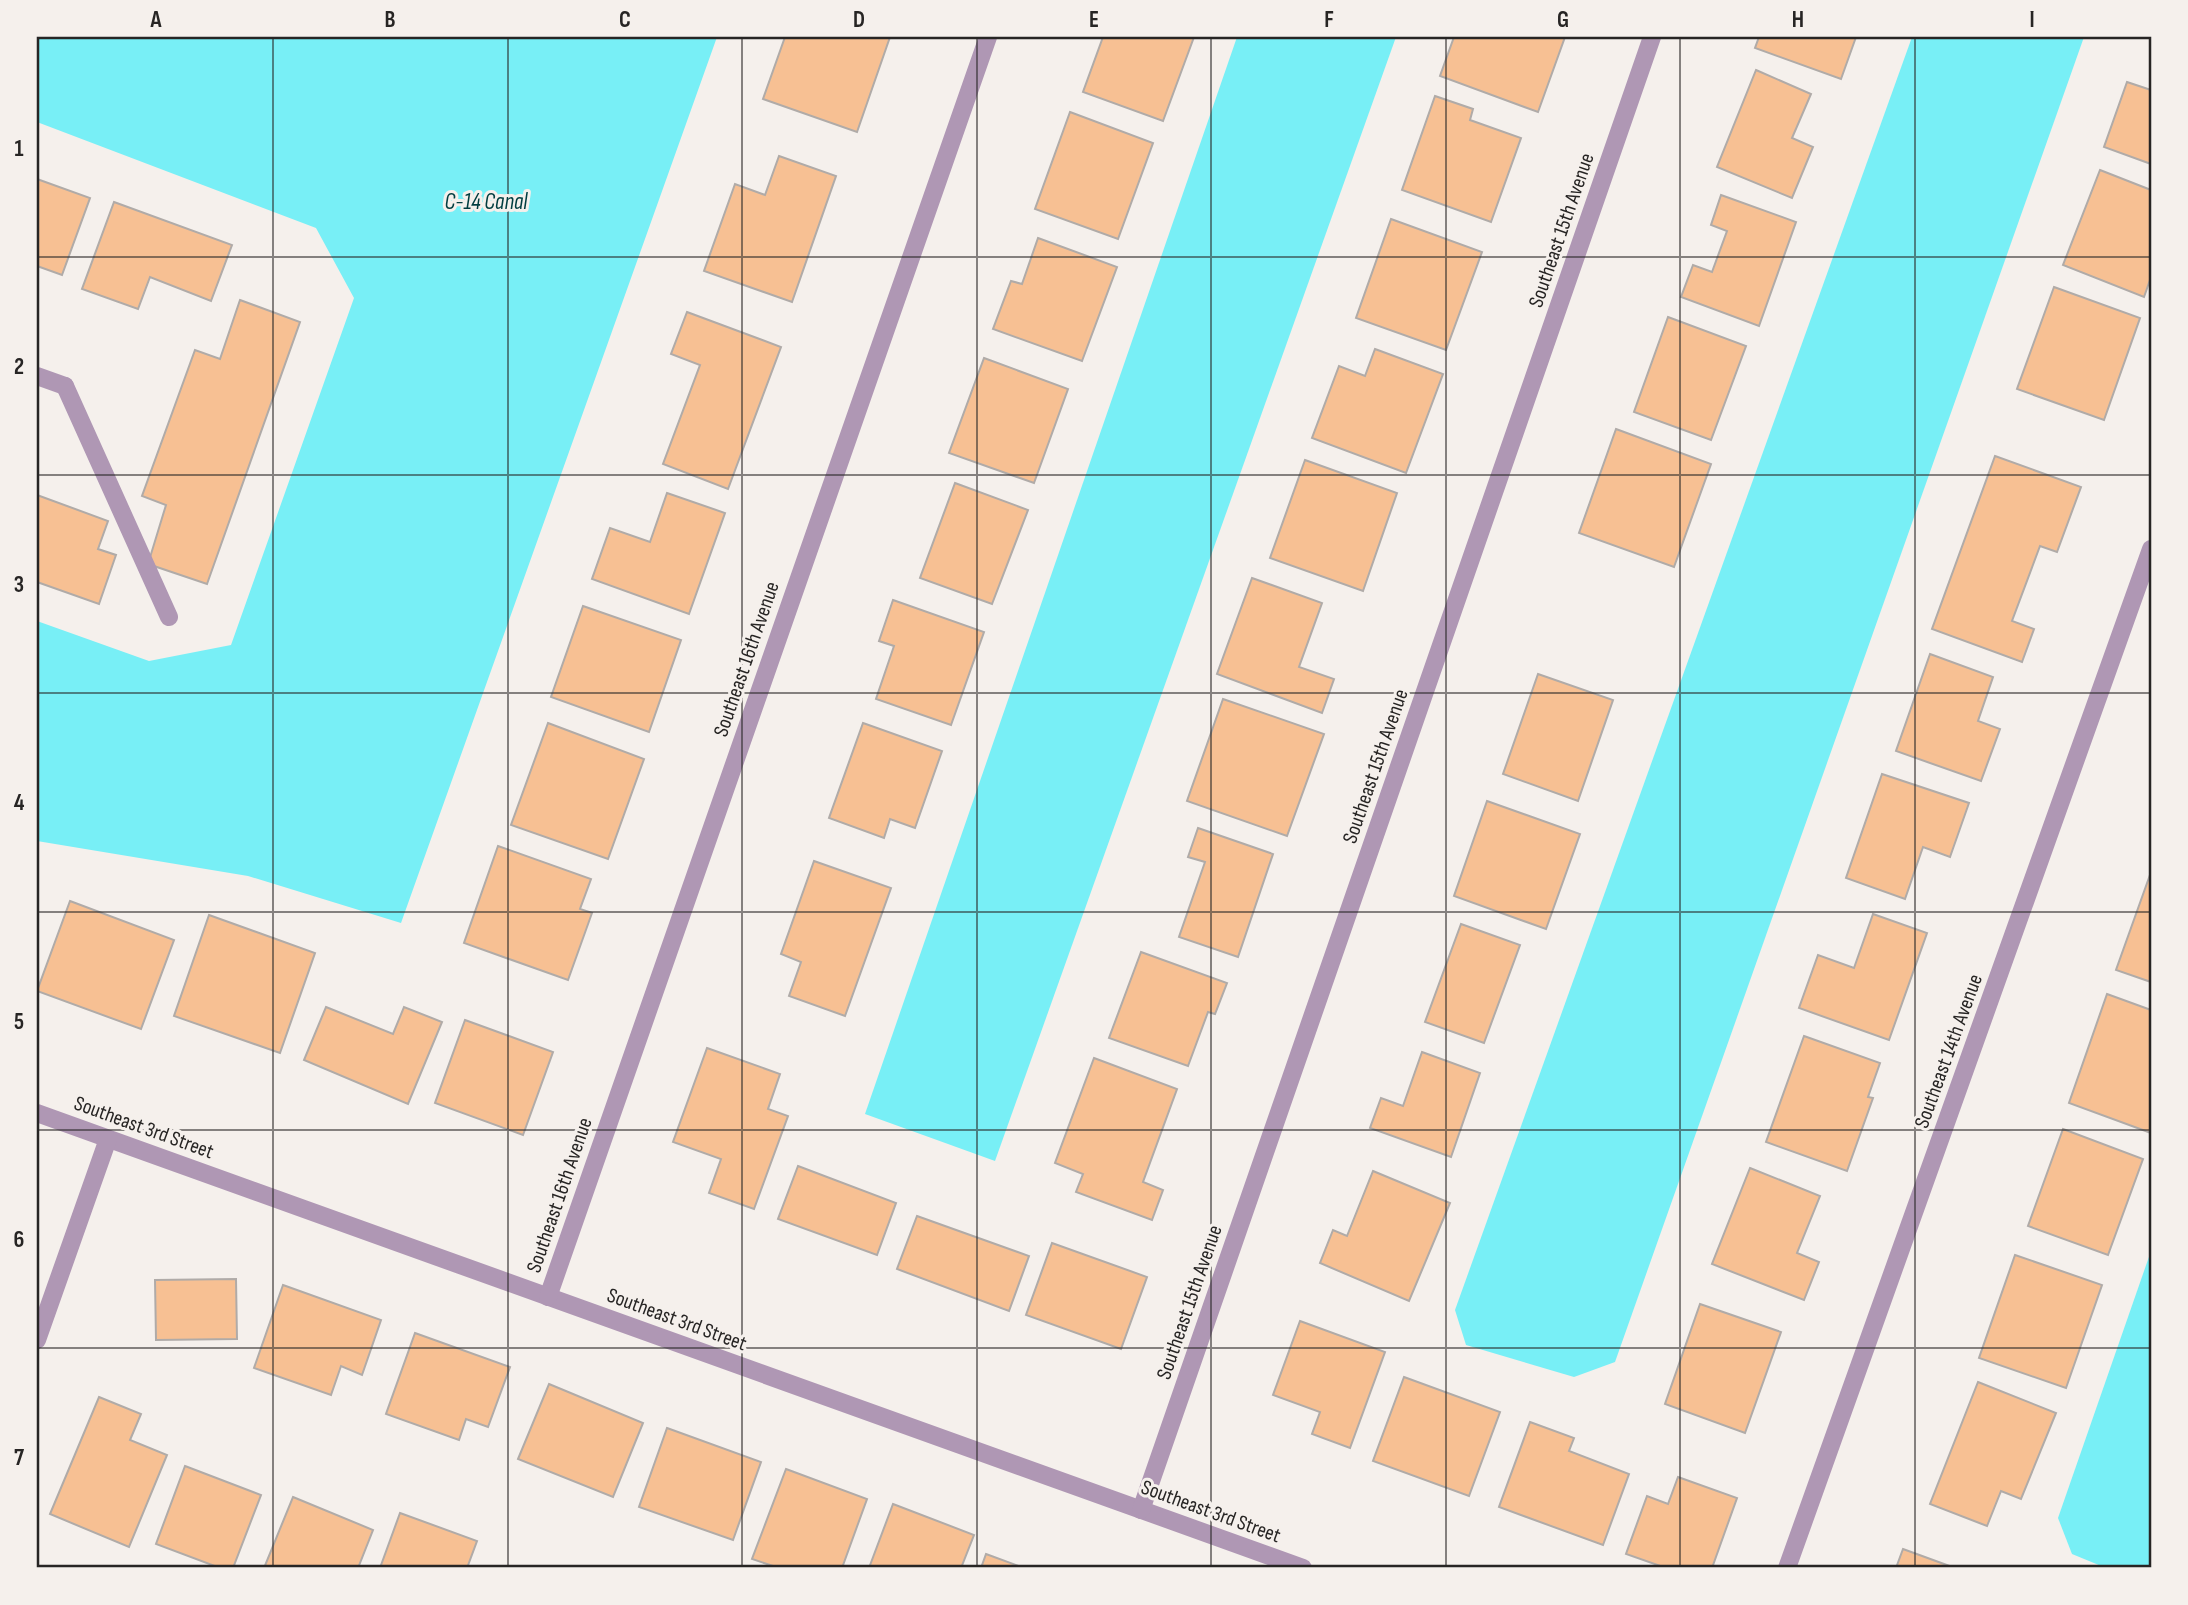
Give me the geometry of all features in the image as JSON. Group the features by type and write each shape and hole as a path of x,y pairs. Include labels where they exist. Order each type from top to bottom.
{"street":[{"name":"Southeast 16th Avenue","path":"548,1297 988,37"},
{"name":"Southeast 15th Avenue","path":"1141,1510 1652,37"},
{"path":"37,376 65,386 169,617"},
{"name":"Southeast 14th Avenue","path":"1787,1568 2151,549"},
{"name":"Southeast 3rd Street","path":"37,1113 1141,1510 1276,1564 1303,1568"},
{"path":"37,1340 108,1139"}],"water":[{"name":"C-14 Canal","path":"37,37 717,37 401,923 248,876 37,841 37,621 149,661 231,645 354,298 316,228 37,122"},
{"path":"1237,37 1396,37 995,1161 865,1114"},
{"path":"1912,37 2084,37 1615,1362 1574,1377 1466,1345 1455,1310"},
{"path":"2151,1251 2151,1568 2106,1568 2072,1554 2058,1518"}],"building":[{"path":"785,37 890,37 857,132 763,99"},
{"path":"1103,37 1194,37 1163,121 1083,92"},
{"path":"1454,37 1565,37 1538,112 1440,76"},
{"path":"1759,37 1856,37 1841,79 1755,48"},
{"path":"1756,70 1811,94 1792,138 1813,147 1792,198 1717,167"},
{"path":"2127,82 2151,90 2151,164 2104,147"},
{"path":"1435,96 1473,109 1470,120 1521,138 1491,222 1402,190"},
{"path":"1070,112 1153,143 1118,239 1035,209"},
{"path":"779,156 836,176 792,302 704,271 735,184 765,195"},
{"path":"2100,170 2151,190 2151,277 2144,297 2063,265"},
{"path":"37,179 90,198 62,275 37,266"},
{"path":"1721,195 1796,222 1759,326 1681,297 1693,265 1712,272 1727,231 1711,225"},
{"path":"114,202 232,245 211,301 150,277 138,309 82,289"},
{"path":"1391,219 1482,252 1446,350 1356,318"},
{"path":"1038,238 1117,267 1082,361 993,329 1011,281 1022,284"},
{"path":"2054,287 2140,318 2104,420 2017,389"},
{"path":"240,300 300,322 207,584 148,564 166,505 142,496 195,350 220,359"},
{"path":"687,312 781,347 728,489 663,464 700,365 671,354"},
{"path":"1668,317 1746,346 1711,440 1634,412"},
{"path":"1375,349 1443,374 1406,473 1312,438 1339,366 1365,376"},
{"path":"984,358 1068,389 1034,483 949,453"},
{"path":"1616,429 1711,464 1674,567 1579,533"},
{"path":"1995,456 2081,487 2057,552 2040,546 2012,621 2034,629 2022,662 1932,629"},
{"path":"1305,460 1397,493 1363,591 1270,558"},
{"path":"955,483 1028,510 992,604 920,578"},
{"path":"667,493 725,513 689,614 592,579 610,528 650,542"},
{"path":"37,495 108,521 98,549 116,555 99,604 37,582"},
{"path":"1252,578 1322,603 1299,667 1334,679 1322,713 1217,674"},
{"path":"893,600 984,632 951,725 876,699 894,646 879,641"},
{"path":"583,606 681,640 649,732 551,697"},
{"path":"1930,654 1993,677 1978,721 2000,729 1981,781 1896,751"},
{"path":"1538,674 1613,700 1578,801 1503,774"},
{"path":"1223,699 1324,734 1287,836 1187,801"},
{"path":"548,723 644,759 608,859 511,825"},
{"path":"863,723 942,751 915,828 890,819 884,838 829,818"},
{"path":"1882,774 1969,803 1950,857 1923,847 1905,899 1846,878"},
{"path":"1487,801 1580,834 1546,929 1454,896"},
{"path":"1198,828 1273,854 1238,957 1179,937 1205,862 1188,857"},
{"path":"498,846 591,879 580,909 592,913 568,980 464,943"},
{"path":"814,861 891,888 845,1016 789,996 801,962 781,954"},
{"path":"2151,872 2151,982 2116,970"},
{"path":"70,901 174,940 141,1029 37,991"},
{"path":"1873,914 1927,933 1889,1040 1799,1008 1818,955 1854,968"},
{"path":"209,915 315,953 280,1053 174,1016"},
{"path":"1461,924 1520,945 1484,1043 1425,1022"},
{"path":"1141,952 1227,983 1215,1014 1208,1012 1188,1066 1109,1038"},
{"path":"2107,994 2151,1010 2151,1133 2069,1103"},
{"path":"326,1007 393,1034 404,1007 442,1022 408,1104 304,1060"},
{"path":"465,1020 553,1052 523,1135 435,1103"},
{"path":"1804,1036 1880,1063 1868,1097 1873,1098 1847,1171 1766,1142"},
{"path":"707,1048 780,1074 768,1109 788,1116 754,1209 709,1193 721,1159 673,1142"},
{"path":"1422,1052 1480,1073 1451,1157 1370,1128 1381,1098 1403,1106"},
{"path":"1094,1058 1177,1089 1143,1182 1163,1190 1152,1220 1076,1192 1083,1174 1055,1163"},
{"path":"2063,1129 2143,1159 2108,1255 2028,1226"},
{"path":"798,1166 896,1203 877,1255 778,1219"},
{"path":"1750,1168 1820,1196 1797,1253 1819,1262 1804,1300 1712,1264"},
{"path":"1373,1171 1450,1203 1409,1301 1320,1263 1333,1230 1347,1236"},
{"path":"917,1216 1029,1256 1009,1311 897,1269"},
{"path":"1052,1243 1147,1277 1121,1349 1026,1315"},
{"path":"2015,1255 2102,1285 2066,1388 1979,1358"},
{"path":"236,1279 237,1339 156,1340 155,1280"},
{"path":"283,1285 381,1320 362,1375 341,1366 331,1395 254,1368"},
{"path":"1700,1304 1781,1332 1745,1433 1665,1404"},
{"path":"1300,1321 1385,1352 1350,1448 1312,1434 1320,1412 1273,1395"},
{"path":"415,1333 510,1367 488,1427 466,1419 459,1440 386,1414"},
{"path":"1404,1377 1500,1412 1469,1496 1373,1461"},
{"path":"1978,1382 2056,1413 2021,1499 2001,1491 1987,1526 1930,1504"},
{"path":"549,1384 643,1423 613,1497 518,1459"},
{"path":"99,1397 141,1414 130,1440 167,1455 129,1547 50,1514"},
{"path":"1530,1422 1574,1438 1569,1451 1629,1474 1603,1545 1499,1507"},
{"path":"667,1428 761,1462 733,1540 639,1507"},
{"path":"185,1466 261,1495 233,1568 220,1568 156,1544"},
{"path":"786,1469 867,1499 842,1568 779,1568 752,1559"},
{"path":"1678,1477 1737,1498 1712,1568 1666,1568 1626,1554 1647,1496 1668,1504"},
{"path":"293,1497 373,1530 358,1568 264,1568"},
{"path":"893,1504 974,1535 961,1568 869,1568"},
{"path":"400,1513 477,1541 467,1568 380,1568"},
{"path":"1903,1549 1955,1568 1896,1568"},
{"path":"986,1554 1024,1568 981,1568"}]}
